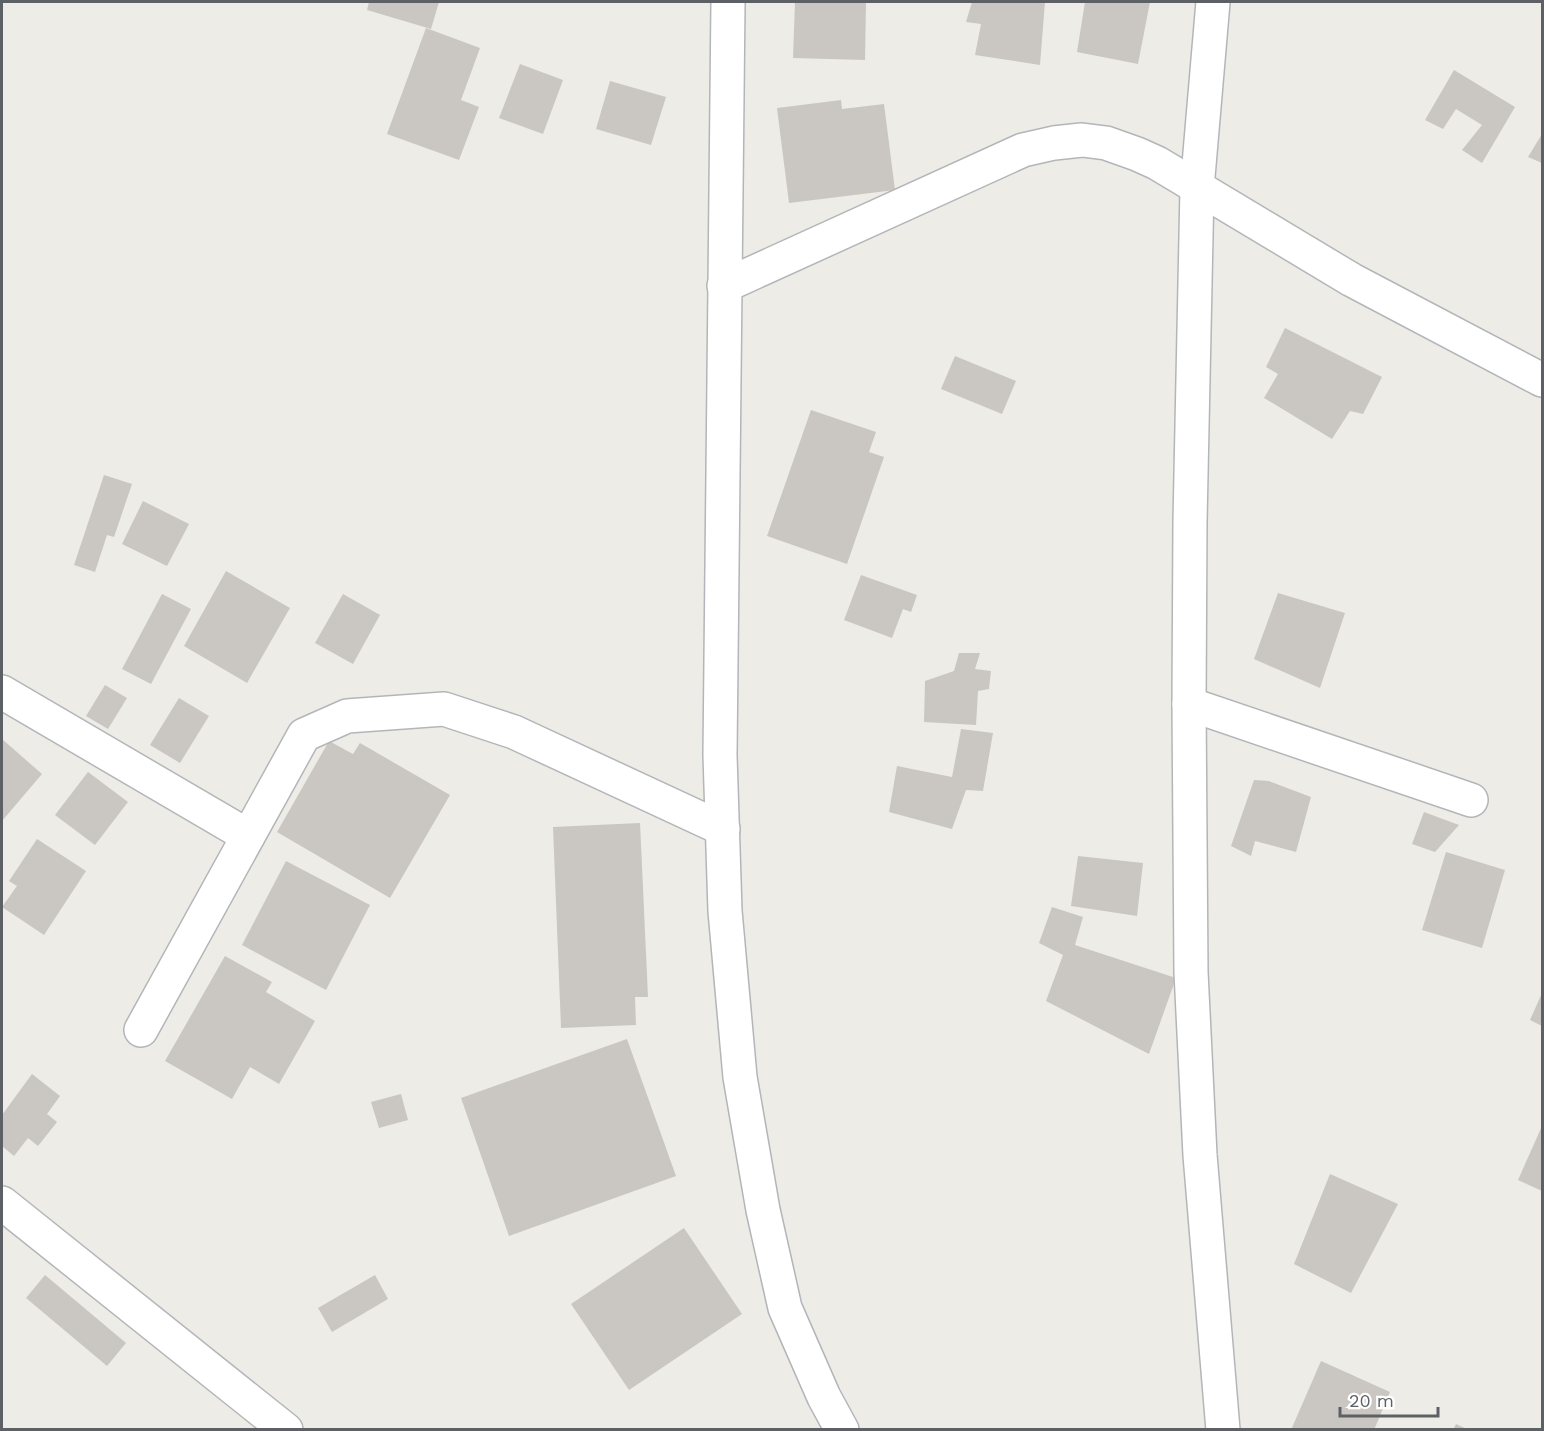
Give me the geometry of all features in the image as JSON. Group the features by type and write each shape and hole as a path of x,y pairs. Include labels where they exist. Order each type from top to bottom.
{"street":[{"path":"728,2 720,755 725,911 740,1077 764,1210 785,1308 824,1397 842,1430"},
{"path":"1213,2 1197,188 1189,704 1194,1018 1200,1155 1223,1430"},
{"path":"724,286 1023,150 1082,140 1106,143 1157,163 1352,280 1542,380"},
{"path":"2,692 248,836"},
{"path":"1189,704 1471,800"},
{"path":"141,1030 304,735 347,716 444,709 514,732 723,830"},
{"path":"2,1203 286,1430"}],"building":[{"path":"369,2 439,2 431,29 367,10"},
{"path":"795,2 866,2 865,60 793,58"},
{"path":"972,2 1045,2 1040,65 975,55 981,24 966,22"},
{"path":"1085,2 1150,2 1138,64 1077,52"},
{"path":"426,28 480,48 461,100 479,107 459,160 387,134"},
{"path":"520,64 563,80 543,134 499,118"},
{"path":"1454,70 1515,107 1482,163 1462,150 1482,125 1456,109 1443,129 1425,120"},
{"path":"610,81 666,97 651,145 596,129"},
{"path":"841,100 842,109 884,104 895,190 789,203 777,108"},
{"path":"1542,134 1542,163 1528,157"},
{"path":"1285,328 1382,377 1363,414 1350,411 1332,439 1264,398 1278,374 1266,367"},
{"path":"955,356 1016,381 1002,414 941,389"},
{"path":"811,410 876,432 869,452 884,457 847,564 767,536"},
{"path":"104,475 132,484 114,537 107,535 95,572 74,565"},
{"path":"143,501 189,524 167,566 122,544"},
{"path":"226,571 290,608 247,683 184,646"},
{"path":"861,575 917,595 911,612 903,609 892,638 844,620"},
{"path":"1278,593 1345,613 1320,688 1254,659"},
{"path":"162,594 191,609 151,684 122,669"},
{"path":"343,594 380,615 353,664 315,643"},
{"path":"959,653 980,653 975,669 991,671 989,689 978,691 976,725 924,722 925,681 954,671"},
{"path":"105,685 127,698 108,729 86,716"},
{"path":"179,698 209,716 180,763 150,745"},
{"path":"961,729 993,733 983,791 966,790 952,829 889,812 897,766 952,777"},
{"path":"2,739 42,774 2,821"},
{"path":"329,741 353,754 360,743 450,795 390,898 277,832"},
{"path":"88,772 128,802 95,845 55,815"},
{"path":"1254,780 1269,781 1311,797 1296,852 1255,841 1251,856 1231,846"},
{"path":"1424,812 1459,825 1435,852 1412,844"},
{"path":"640,823 648,997 635,997 636,1025 561,1028 553,827"},
{"path":"37,839 86,871 44,935 2,907 17,886 9,881"},
{"path":"1446,852 1505,870 1482,948 1422,930"},
{"path":"1078,856 1143,863 1137,916 1071,906"},
{"path":"286,861 370,905 326,990 242,945"},
{"path":"1052,907 1083,917 1075,945 1176,978 1149,1054 1046,1001 1063,955 1039,943"},
{"path":"225,956 272,982 266,992 315,1021 279,1084 250,1067 232,1099 165,1061"},
{"path":"1542,993 1542,1026 1530,1020"},
{"path":"627,1039 676,1176 509,1236 461,1098"},
{"path":"32,1074 60,1096 47,1114 57,1122 38,1146 28,1138 14,1156 2,1146 2,1115"},
{"path":"401,1094 408,1120 379,1128 371,1102"},
{"path":"1542,1126 1542,1191 1518,1180"},
{"path":"1330,1174 1398,1204 1351,1293 1294,1264"},
{"path":"684,1228 742,1314 629,1390 571,1304"},
{"path":"45,1275 126,1343 107,1366 26,1298"},
{"path":"375,1275 388,1299 332,1332 318,1308"},
{"path":"1321,1361 1390,1392 1374,1430 1291,1430"},
{"path":"1456,1424 1469,1430 1453,1430"}]}
